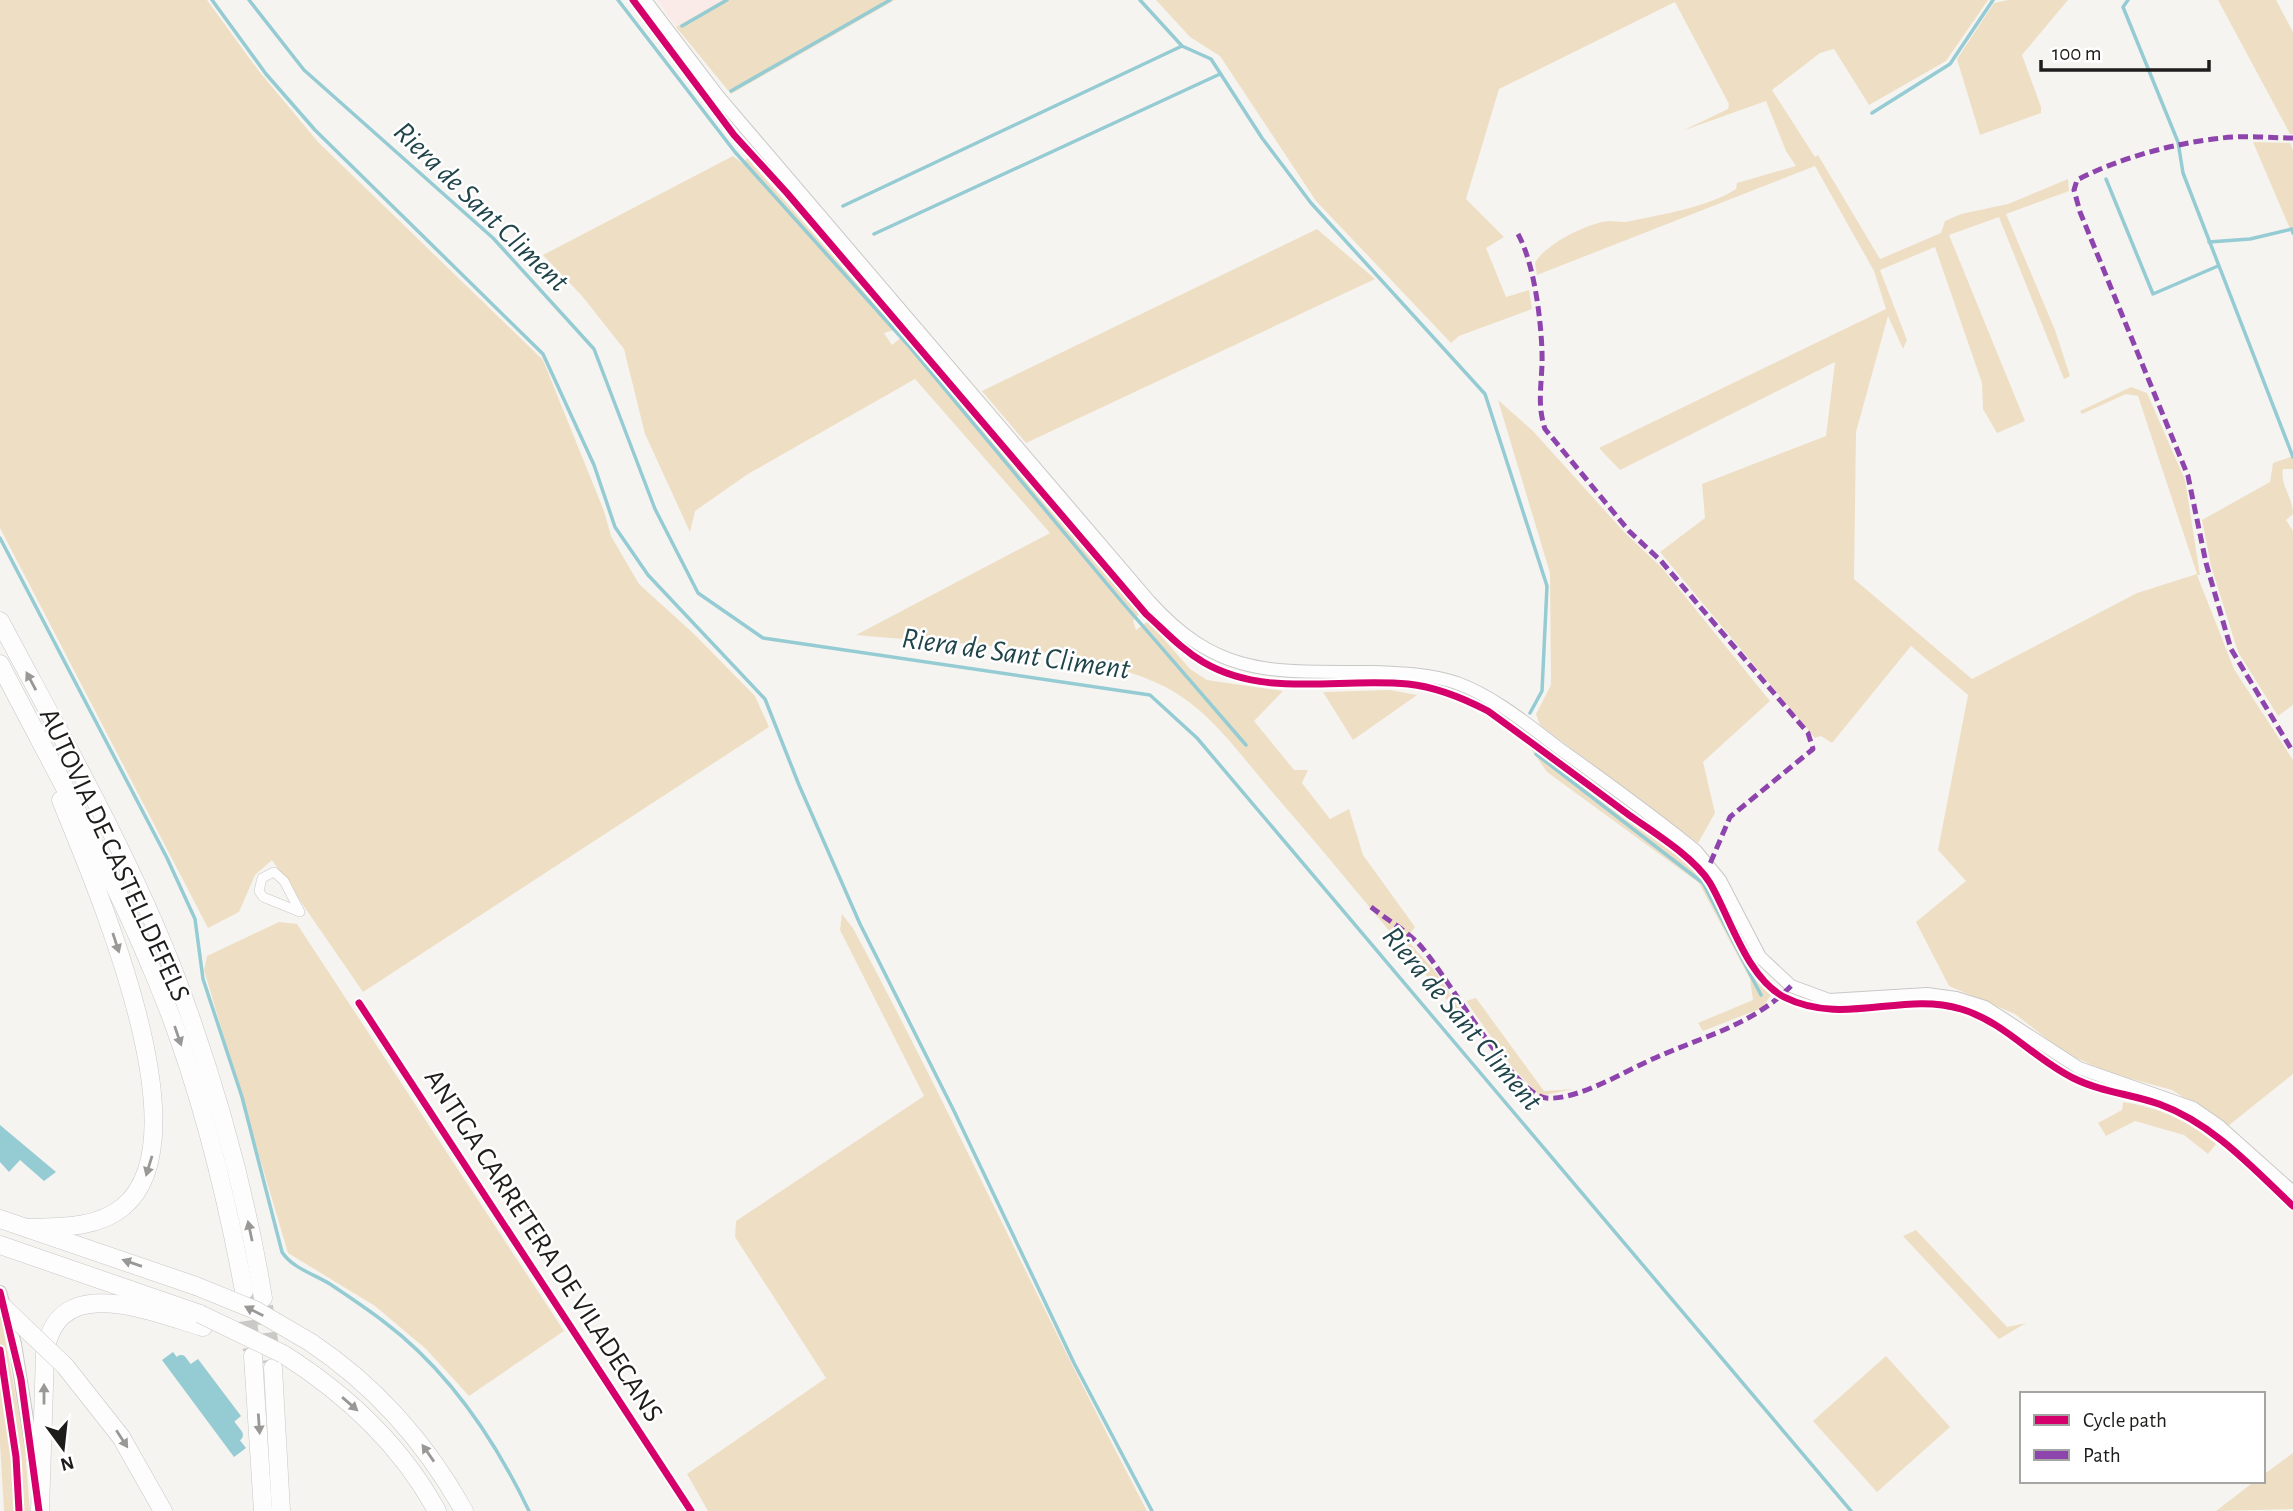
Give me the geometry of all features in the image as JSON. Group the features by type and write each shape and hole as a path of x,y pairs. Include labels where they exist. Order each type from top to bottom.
{"highway":[{"name":"AUTOVIA DE CASTELLDEFELS","path":"0,621 89,790 173,970 229,1138 263,1298"},
{"name":"AUTOVIA DE CASTELLDEFELS","path":"0,664 105,864 174,1025 214,1152 244,1291"},
{"path":"26,1228 86,1224 121,1209 136,1194 146,1176 155,1135 144,1052 123,964 94,879 34,731"},
{"path":"0,1219 196,1286 255,1310 310,1342 363,1380 407,1425 426,1449 464,1511"},
{"path":"5,1247 201,1321 278,1361 315,1375 390,1443 407,1462 437,1511"},
{"path":"40,1511 44,1354 49,1334 59,1318 84,1304 106,1303 201,1321"},
{"path":"0,1304 65,1366 121,1437 163,1511"},
{"path":"253,1356 260,1428 263,1511"},
{"path":"278,1361 281,1511"}],"main road":[{"path":"645,0 735,115 1149,601 1184,634 1223,657 1268,671 1409,673 1466,687 1510,712 1626,796 1710,866 1730,897 1760,957 1791,986 1829,1000 1927,993 1978,1004 1998,1013 2079,1068 2193,1108 2219,1126 2293,1192"},
{"path":"0,1292 21,1379 40,1511"}],"street":[{"path":"274,872 284,881 300,912 263,897 259,891 262,878 274,872"},
{"name":"ANTIGA CARRETERA DE VILADECANS","path":"359,1003 691,1511"}],"shaded area":[{"path":"0,0 207,0 258,70 318,142 543,360 604,511 611,536 639,584 694,634 755,696 769,727 363,992 272,860 255,875 239,912 208,928 0,528"},
{"path":"657,0 723,0 676,27"},
{"path":"723,0 895,0 731,94 676,27"},
{"path":"1156,0 1988,0 1946,61 1869,105 1834,49 1820,53 1772,90 1815,157 1818,155 1880,259 1941,233 1945,221 1961,214 2008,204 2068,179 2069,191 2006,214 2055,330 2070,376 2064,379 1999,217 1949,235 2025,421 1997,433 1983,409 1982,383 1935,247 1880,270 1907,340 1903,349 1888,316 1856,432 1854,579 1972,679 2137,593 2197,574 2138,396 2126,394 2082,414 2080,411 2131,387 2147,393 2185,480 2200,575 2197,575 2234,669 2293,760 2293,1074 2228,1126 2172,1090 2110,1073 2065,1053 2015,1014 1949,986 1916,922 1966,881 1938,850 1968,695 1911,646 1832,743 1821,736 1815,738 1660,552 1705,518 1702,484 1826,436 1835,362 1620,470 1599,448 1886,309 1874,271 1815,166 1537,275 1535,263 1540,256 1578,230 1609,221 1628,222 1699,205 1726,195 1736,189 1737,183 1796,166 1786,151 1766,101 1682,131 1728,109 1729,104 1675,2 1499,89 1466,199 1504,237 1486,248 1506,297 1529,290 1532,309 1459,336 1451,343 1316,201 1220,56 1190,37"},
{"path":"2008,0 2068,0 2022,55 2041,113 1980,135 1957,59 1994,3"},
{"path":"2218,0 2276,0 2293,32 2293,134 2290,134"},
{"path":"2253,142 2290,143 2293,150 2293,236"},
{"path":"733,156 743,164 747,158 897,329 884,333 892,345 904,335 1140,613 1133,621 1136,630 1148,621 1190,669 1207,680 1283,691 1254,721 1294,770 1308,770 1302,783 1330,819 1349,809 1363,855 1415,927 1406,939 1435,971 1479,1037 1222,732 1177,693 1125,671 1051,654 971,644 856,635 1050,533 915,379 748,474 695,511 690,532 645,434 624,349 582,296 543,255"},
{"path":"1317,229 1375,279 1026,443 982,391"},
{"path":"1498,400 1533,431 1625,533 1662,568 1770,701 1703,762 1715,813 1698,843 1540,725 1536,714 1551,685 1550,573"},
{"path":"2293,456 2293,469 2283,469 2283,475 2293,514 2286,520 2293,531 2293,705 2278,716 2238,652 2211,566 2202,520 2270,482 2273,463"},
{"path":"1390,690 1417,695 1353,740 1323,692"},
{"path":"1528,745 1673,851 1698,875 1748,967 1771,995 1762,1008 1703,1031 1698,1023 1753,1000 1750,979 1699,883 1547,772"},
{"path":"842,914 853,928 891,1000 1147,1511 708,1511 687,1474 826,1378 735,1237 736,1221 924,1096 840,930"},
{"path":"279,922 297,924 564,1331 469,1396 426,1349 375,1306 288,1253 204,970 207,956"},
{"path":"1476,998 1544,1091 1574,1089 1540,1096 1512,1067 1466,1001"},
{"path":"2123,1102 2172,1116 2216,1144 2208,1154 2184,1135 2135,1121 2106,1136 2098,1123 2122,1110"},
{"path":"1916,1230 2007,1327 2026,1323 1999,1339 1903,1236"},
{"path":"0,1312 24,1439 30,1511 4,1511 0,1444"},
{"path":"1886,1356 1950,1427 1877,1492 1813,1421"},
{"path":"2293,1453 2293,1509 2216,1511 2252,1483 2265,1483 2265,1474"}],"water":[{"path":"0,1125 56,1172 44,1181 20,1160 9,1172 0,1162"},
{"path":"173,1352 185,1368 198,1359 241,1416 229,1426 246,1448 234,1457 162,1360"}],"waterway":[{"path":"212,0 266,74 315,130 543,354 594,465 615,527 648,575 765,699 799,785 860,924 954,1111 1074,1363 1152,1511"},
{"name":"Riera de Sant Climent","path":"249,0 304,70 493,238 594,349 655,509 698,593 763,638 1150,695 1197,738 1851,1511"},
{"path":"618,0 735,152 908,345 1122,602 1246,745"},
{"path":"682,26 727,0"},
{"path":"731,91 890,0"},
{"path":"1140,0 1182,46 1211,59 1262,138 1311,203 1485,394 1547,586 1542,691 1530,713"},
{"path":"1872,113 1950,64 1993,0"},
{"path":"2128,0 2123,7 2178,142 2183,173 2293,457"},
{"path":"843,206 1182,46"},
{"path":"874,234 1220,74"},
{"path":"2106,179 2153,294 2218,266"},
{"path":"2209,242 2250,239 2292,229 2293,233"},
{"path":"0,538 167,858 195,919 203,979 242,1097 282,1252 297,1267 330,1284 377,1316 428,1361 485,1432 529,1511"},
{"path":"1536,754 1703,883 1761,995"},
{"path":"181,1361 194,1379"},
{"path":"220,1413 237,1435"}],"tunnel":[{"path":"244,1294 252,1350"},
{"path":"264,1306 272,1362"}],"marked path":[{"path":"2293,138 2231,137 2167,148 2129,158 2093,172 2077,180 2074,190 2080,212 2188,476 2206,563 2231,649 2293,752"},
{"path":"1518,234 1528,260 1538,308 1542,352 1541,410 1545,429 1629,531 1661,561 1808,733 1813,749 1730,817 1709,866"},
{"path":"1371,907 1418,943 1498,1055 1532,1092 1546,1098 1558,1098 1587,1090 1727,1028 1761,1011 1791,986"}],"cycle path":[{"path":"633,0 734,135 787,193 1146,614 1195,657 1227,673 1252,680 1303,684 1419,685 1479,706 1661,837 1694,864 1710,883 1750,962 1771,988 1784,997 1829,1009 1917,1004 1961,1009 1977,1015 2073,1078 2094,1087 2159,1104 2197,1123 2231,1148 2293,1206"},
{"path":"359,1003 691,1511"},
{"path":"0,1292 21,1379 39,1511"},
{"path":"0,1350 16,1457 19,1511"}]}
